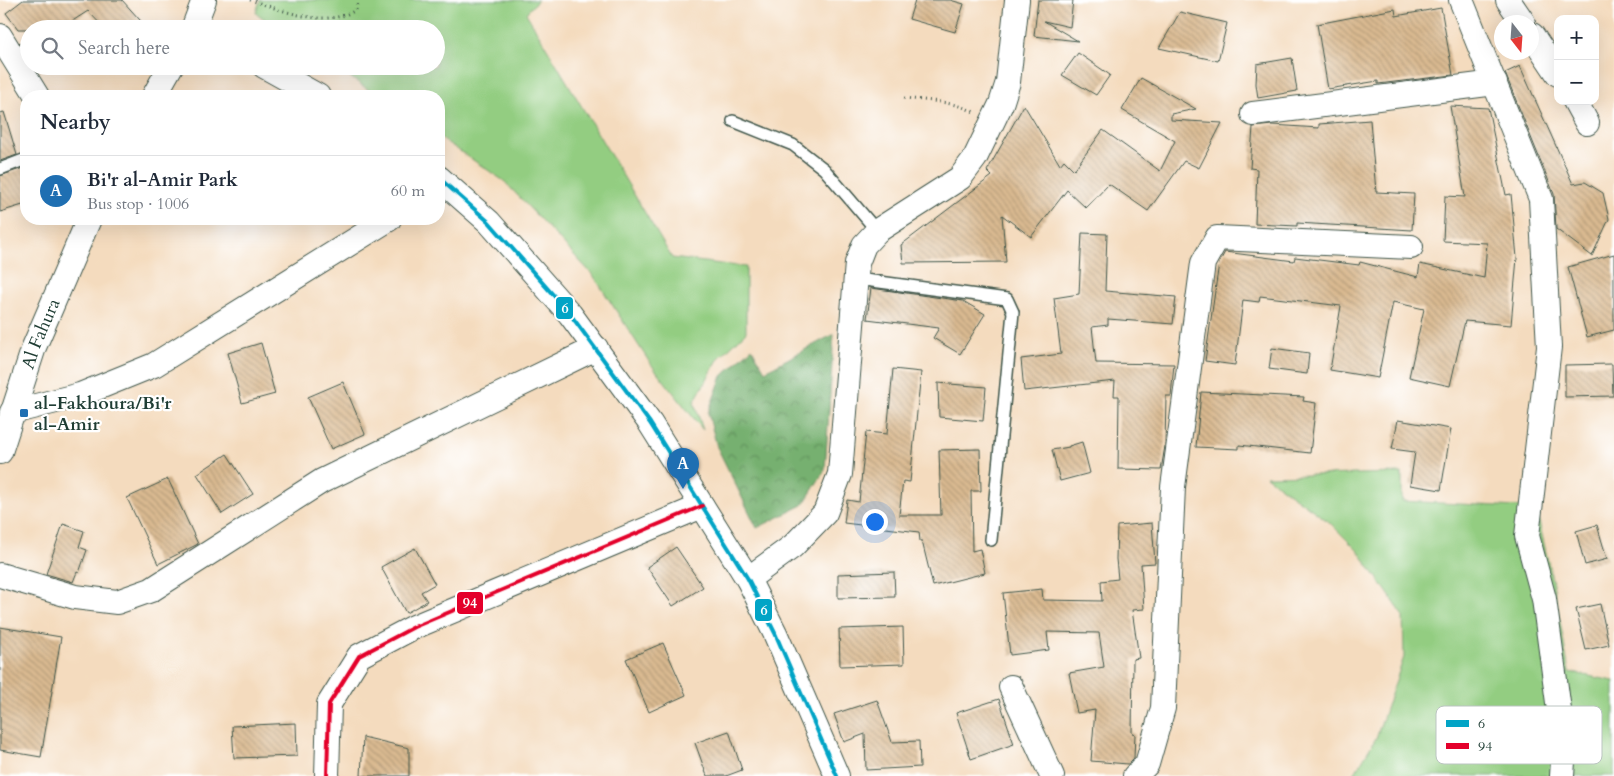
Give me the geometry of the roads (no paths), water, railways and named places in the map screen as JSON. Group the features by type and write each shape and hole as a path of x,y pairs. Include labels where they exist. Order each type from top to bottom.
{"street":[{"path":"197,20 204,0"},
{"path":"748,579 793,546 825,513 840,474 858,263 864,246 877,231 960,178 975,158 1008,82 1017,0"},
{"path":"1461,0 1541,199 1549,347 1527,536 1544,599 1558,706"},
{"path":"1508,0 1518,15"},
{"path":"0,36 20,68"},
{"path":"1539,46 1554,68"},
{"path":"24,75 33,90"},
{"path":"157,90 166,75"},
{"path":"280,75 307,90"},
{"path":"1253,114 1495,84"},
{"path":"1577,105 1587,123"},
{"path":"445,186 489,222 570,314 650,423 748,579 776,633 837,776"},
{"name":"Al Fahura","path":"0,452 34,347 86,225"},
{"path":"12,412 80,395 154,365 380,225"},
{"path":"1134,776 1147,764 1162,708 1173,487 1203,263 1217,238 1411,247"},
{"path":"0,575 75,597 117,602 151,590 322,481 596,348"},
{"path":"327,776 329,704 359,656 414,627 702,506"},
{"path":"1011,687 1052,776"}],"lane":[{"path":"733,121 793,144 824,169 877,231"},
{"path":"0,169 20,161"},
{"path":"857,279 1007,299 1013,312 991,540"}],"place":[{"name":"al-Fakhoura/Bi'r al-Amir","path":"24,413"},
{"name":"Bi'r al-Amir Park","path":"683,489"}]}
